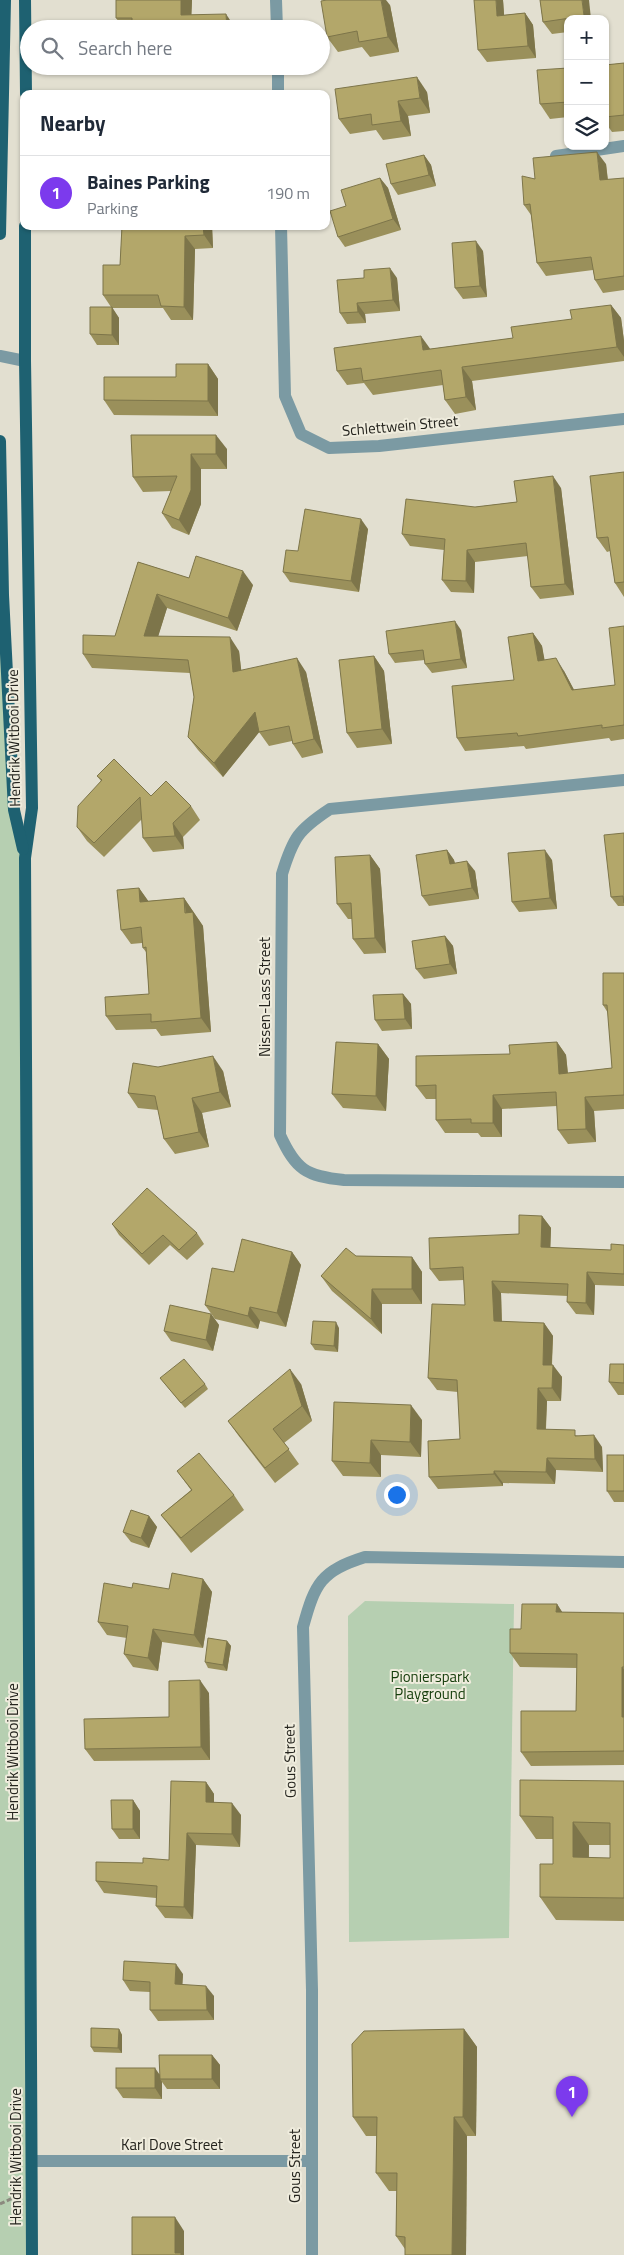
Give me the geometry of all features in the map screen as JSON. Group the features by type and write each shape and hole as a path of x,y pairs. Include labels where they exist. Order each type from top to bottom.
{"main road":[{"path":"0,234 5,0"},
{"path":"25,0 25,20"},
{"path":"26,75 26,90"},
{"name":"Hendrik Witbooi Drive","path":"25,230 24,361 32,808 25,858 32,2255"},
{"name":"Hendrik Witbooi Drive","path":"0,441 2,589 14,810 25,858"}],"street":[{"path":"276,0 277,20"},
{"path":"278,75 278,90"},
{"path":"541,159 624,146"},
{"name":"Schlettwein Street","path":"281,230 285,396 301,434 329,448 379,446 624,419"},
{"path":"0,356 24,361"},
{"name":"Nissen-Lass Street","path":"624,780 330,809 306,825 290,848 282,874 280,1126 280,1136 289,1155 302,1170 318,1178 344,1180 624,1182"},
{"name":"Gous Street","path":"312,2255 312,1990 303,1627 314,1593 322,1578 342,1564 365,1556 624,1562"},
{"name":"Karl Dove Street","path":"32,2161 311,2161"}],"green space":[{"path":"0,583 14,810 25,858 32,2255 0,2255"},
{"name":"Pionierspark Playground","path":"365,1601 514,1604 509,1938 349,1942 348,1616"}],"building":[{"path":"116,0 181,0 181,15 226,14 226,20 132,20 132,18 116,18"},
{"path":"381,0 388,37 359,42 357,31 330,36 330,20 324,20 321,1"},
{"path":"474,0 496,0 497,16 525,13 528,46 478,50"},
{"path":"540,0 582,0 584,15 564,15 564,19 543,22"},
{"path":"624,63 624,115 609,117 609,65"},
{"path":"564,68 564,102 540,104 537,70"},
{"path":"417,77 420,98 398,101 401,121 372,125 371,114 339,119 335,89"},
{"path":"597,152 600,180 624,178 624,276 595,280 591,257 537,263 530,204 524,205 522,176 535,179 533,158"},
{"path":"424,155 429,175 391,184 386,164"},
{"path":"380,178 393,219 338,237 330,211 346,206 341,190"},
{"path":"122,230 203,230 204,235 185,236 184,307 161,306 158,295 103,295 103,265 120,265"},
{"path":"476,241 480,286 455,288 452,243"},
{"path":"390,268 393,300 357,303 358,312 340,313 337,280 364,278 364,270"},
{"path":"611,305 617,347 462,367 466,397 445,400 441,370 363,381 361,368 337,371 334,348 421,336 423,350 513,338 511,327 572,319 570,310"},
{"path":"90,307 112,307 112,335 90,334"},
{"path":"176,364 208,364 208,401 104,400 104,377 176,377"},
{"path":"131,435 216,435 216,454 191,454 191,490 179,520 162,513 177,476 133,477"},
{"path":"624,472 624,582 615,583 608,537 597,538 590,476"},
{"path":"553,476 565,584 531,587 526,543 467,550 466,581 442,580 445,539 402,534 406,499 475,507 517,502 514,481"},
{"path":"305,509 361,519 351,581 283,572 286,550 298,551"},
{"path":"196,556 243,571 228,618 157,594 144,636 230,637 233,672 297,658 314,739 293,744 289,726 259,732 255,712 214,763 188,737 194,697 188,660 83,654 83,635 115,636 138,562 189,578"},
{"path":"455,621 461,659 425,664 423,650 389,654 386,631"},
{"path":"624,626 624,725 602,728 602,725 518,736 517,733 457,738 452,686 514,680 508,637 533,633 538,661 556,658 572,690 615,685 609,628"},
{"path":"374,656 382,729 347,733 339,660"},
{"path":"114,759 151,796 166,781 191,806 173,823 175,836 143,838 140,797 94,843 77,827 78,806 102,780 97,776"},
{"path":"624,833 624,903 623,896 611,897 604,835"},
{"path":"447,850 450,864 467,861 472,888 422,896 416,855"},
{"path":"545,850 550,898 512,902 508,853"},
{"path":"370,855 375,938 353,939 351,903 337,904 335,857"},
{"path":"139,888 140,902 184,898 185,913 193,912 201,1018 151,1022 151,1014 106,1016 105,997 149,994 146,947 143,948 141,927 121,930 117,890"},
{"path":"445,936 450,964 416,969 412,941"},
{"path":"603,973 624,973 624,1095 585,1097 586,1129 558,1130 556,1092 493,1095 493,1123 471,1123 471,1119 436,1120 436,1085 416,1086 416,1056 510,1054 509,1045 557,1042 559,1074 612,1068 607,1005 603,1005"},
{"path":"403,994 405,1019 375,1020 373,995"},
{"path":"336,1042 378,1044 376,1096 332,1094"},
{"path":"213,1056 220,1092 192,1098 199,1132 164,1139 155,1096 128,1093 133,1063 158,1067"},
{"path":"147,1188 197,1233 179,1250 163,1235 142,1254 112,1224"},
{"path":"519,1215 542,1216 541,1247 611,1250 611,1244 624,1245 624,1274 587,1272 586,1303 567,1302 568,1284 492,1281 494,1321 544,1323 543,1365 553,1365 552,1388 538,1388 537,1429 575,1430 575,1436 594,1435 595,1459 547,1458 546,1472 494,1471 494,1474 429,1477 428,1441 460,1439 457,1380 428,1378 432,1304 465,1305 463,1267 430,1269 429,1238 519,1234"},
{"path":"242,1239 292,1252 277,1313 250,1307 248,1316 205,1305 212,1268 234,1272"},
{"path":"346,1248 356,1256 412,1257 412,1289 372,1289 371,1319 321,1276"},
{"path":"170,1305 211,1314 206,1340 164,1331"},
{"path":"313,1321 336,1322 334,1346 311,1344"},
{"path":"184,1359 205,1384 181,1403 160,1378"},
{"path":"610,1364 624,1364 624,1383 609,1382"},
{"path":"290,1369 302,1406 273,1429 289,1449 265,1468 228,1421"},
{"path":"334,1402 411,1405 410,1442 371,1440 370,1463 332,1461"},
{"path":"199,1453 234,1495 181,1538 161,1515 192,1490 177,1471"},
{"path":"607,1455 624,1455 624,1491 607,1491"},
{"path":"131,1510 149,1516 141,1538 123,1532"},
{"path":"172,1573 203,1579 194,1635 153,1629 148,1658 124,1654 128,1626 98,1622 104,1583 132,1588 133,1583 169,1589"},
{"path":"522,1604 557,1604 556,1612 624,1613 622,1717 624,1717 624,1751 521,1752 521,1711 576,1711 577,1654 510,1653 510,1629 521,1629"},
{"path":"208,1638 227,1641 223,1665 205,1662"},
{"path":"200,1680 201,1747 85,1749 84,1719 169,1717 169,1681"},
{"path":"520,1780 624,1781 624,1898 540,1897 540,1864 553,1864 553,1817 520,1816","holes":["573,1822 610,1823 610,1858 573,1857"]},
{"path":"171,1781 206,1782 206,1802 232,1803 232,1834 187,1833 184,1907 156,1906 157,1886 96,1881 96,1862 143,1863 143,1858 169,1860"},
{"path":"111,1800 133,1800 133,1829 112,1829"},
{"path":"124,1961 176,1964 175,1984 206,1986 207,2010 150,2010 150,1982 123,1980"},
{"path":"91,2028 119,2029 118,2048 91,2047"},
{"path":"464,2029 463,2117 454,2117 452,2255 405,2255 405,2237 396,2236 397,2173 376,2173 377,2117 353,2117 352,2044 364,2031"},
{"path":"159,2055 212,2055 212,2079 160,2079"},
{"path":"116,2068 155,2068 155,2088 116,2088"},
{"path":"132,2217 175,2217 175,2253 181,2253 181,2255 132,2255"}],"place":[{"name":"Baines Parking","path":"572,2117"}]}
